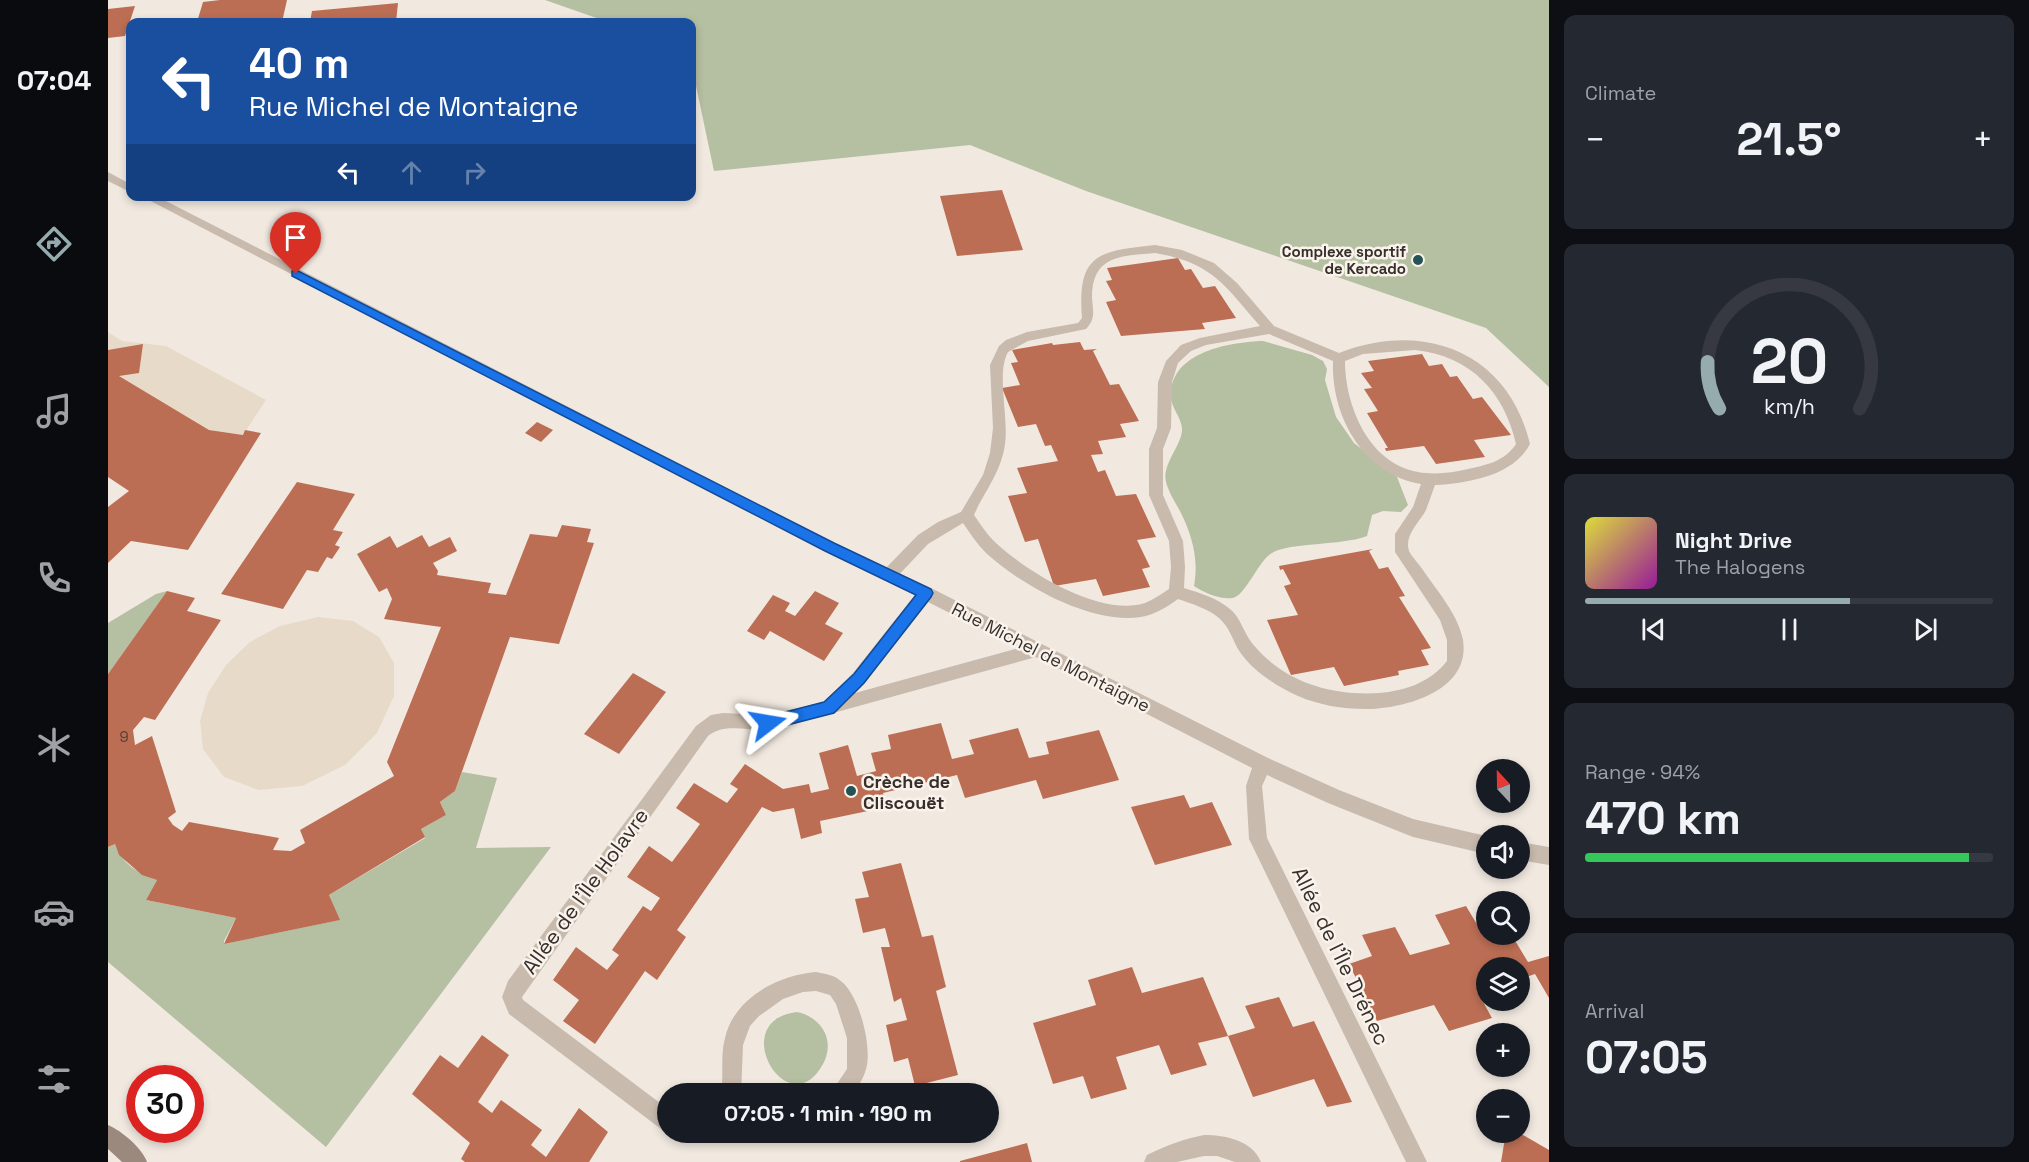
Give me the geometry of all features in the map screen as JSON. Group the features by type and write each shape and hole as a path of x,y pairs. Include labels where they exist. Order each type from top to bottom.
{"main road":[{"path":"108,1135 137,1162"}],"street":[{"path":"108,176 126,187"},
{"name":"Rue Michel de Montaigne","path":"156,201 830,547 926,593 1262,764 1334,797 1413,828 1476,843"},
{"path":"889,575 916,543 945,525 966,516 972,501 990,476 996,453 1000,414 997,381 998,356 1008,344 1023,338 1082,326 1088,319 1086,283 1091,268 1102,258 1125,252 1155,249 1179,252 1205,262 1221,272 1270,328 1339,358 1362,349 1415,345 1442,349 1469,362 1490,380 1508,402 1520,425 1523,444 1513,458 1496,468 1467,475 1430,479 1409,476 1387,463 1364,443 1347,416 1340,392 1339,358"},
{"path":"966,516 992,549 1032,577 1073,600 1108,610 1139,611 1162,603 1176,592 1178,567 1176,541 1156,495 1156,449 1164,428 1163,401 1168,371 1172,361 1186,348 1204,341 1270,328"},
{"path":"1176,592 1212,604 1229,619 1246,646 1287,683 1318,696 1357,701 1391,700 1415,694 1443,678 1455,663 1455,639 1447,617 1402,552 1402,534 1419,509 1430,479"},
{"path":"829,708 859,678 926,593"},
{"name":"Allée de l'Île Holavre","path":"657,1114 516,1006 512,997 515,988 702,731 711,723 723,721 768,723 1036,650"},
{"name":"Allée de l'Île Drénec","path":"1262,764 1254,786 1258,839 1417,1162"},
{"path":"1530,853 1549,856"},
{"path":"732,1083 736,1032 744,1017 757,1003 782,990 803,983 830,984 841,992 847,1004 859,1056 857,1070 848,1083"},
{"path":"1154,1162 1196,1145 1230,1147 1245,1155 1251,1162"}],"green space":[{"name":"Complexe sportif de Kercado","path":"545,0 1549,0 1549,387 1486,328 1086,191 970,145 714,171 696,86 696,18 597,18"},
{"path":"1263,341 1312,355 1323,361 1327,369 1325,380 1336,417 1354,443 1397,477 1408,505 1401,512 1383,511 1372,515 1367,536 1291,547 1272,553 1238,596 1223,598 1194,586 1196,566 1191,538 1166,482 1165,475 1169,462 1182,431 1181,422 1171,397 1173,382 1180,369 1204,352 1234,344"},
{"path":"167,591 108,674 108,623 156,594"},
{"path":"462,772 497,778 476,848 551,847 326,1147 108,962 108,847 115,844 126,862 144,875 157,880 146,900 236,918 224,944 339,920 329,895 425,838 421,829 446,815 440,802 455,791"},
{"path":"797,1012 813,1019 824,1031 828,1046 827,1055 823,1064 809,1080 792,1083 780,1078 770,1065 764,1049 766,1032 776,1019"}],"shaded area":[{"path":"108,332 122,341 166,346 266,400 243,435 209,430 119,376 108,350"},
{"path":"318,617 353,621 379,637 394,663 394,696 377,733 345,765 302,786 259,790 224,777 203,749 200,721 208,693 226,665 250,642 280,626"}],"building":[{"path":"287,0 283,18 198,18 203,2"},
{"path":"398,3 396,18 311,18 312,11"},
{"path":"135,6 131,18 126,18 125,36 108,38 108,9"},
{"path":"1002,190 1023,250 957,256 940,196"},
{"path":"1178,258 1185,270 1191,269 1203,288 1215,286 1236,318 1202,323 1205,329 1121,336 1106,302 1116,300 1106,281 1112,280 1107,268"},
{"path":"1080,342 1084,350 1097,349 1093,351 1110,385 1119,384 1139,421 1120,424 1126,437 1098,441 1103,454 1091,455 1098,472 1105,470 1116,496 1136,494 1156,537 1137,540 1150,567 1142,569 1150,587 1103,596 1096,579 1054,586 1038,539 1025,542 1008,496 1027,493 1017,468 1058,461 1051,445 1045,446 1036,424 1018,427 1002,388 1020,385 1011,363 1018,362 1012,350 1052,343 1053,345"},
{"path":"143,344 139,373 119,376 209,430 243,435 245,430 261,433 188,550 131,541 108,563 108,507 129,491 108,477 108,350"},
{"path":"1422,354 1429,366 1442,364 1450,377 1457,376 1473,399 1482,397 1511,435 1474,440 1485,457 1436,464 1424,446 1386,451 1385,448 1388,448 1367,413 1378,411 1364,389 1372,388 1361,373 1374,371 1368,361"},
{"path":"537,422 553,430 541,442 525,433"},
{"path":"297,482 355,494 333,530 343,532 335,545 340,547 332,559 327,557 318,572 307,570 283,609 221,594"},
{"path":"562,525 591,529 587,542 594,543 559,644 510,637 455,791 440,802 446,815 421,829 425,837 329,895 340,920 224,944 236,918 146,900 157,880 142,875 119,855 115,844 108,847 108,674 167,591 195,598 187,611 221,620 155,720 144,717 133,730 135,745 152,736 176,812 168,818 182,831 189,822 279,838 273,850 291,851 305,843 300,830 394,776 387,762 441,627 384,619 392,599 387,588 379,592 357,554 390,536 397,548 422,535 429,547 450,537 457,551 433,563 438,571 437,575 491,583 488,593 506,595 530,534 557,537"},
{"path":"1373,549 1369,551 1379,569 1388,567 1405,596 1399,597 1431,648 1421,650 1429,665 1398,671 1399,675 1344,686 1334,667 1291,675 1267,620 1298,615 1284,586 1291,584 1279,566"},
{"path":"815,591 839,603 825,624 843,633 824,661 770,631 764,640 747,631 773,595 790,603 785,611 795,616"},
{"path":"633,673 666,692 619,754 584,734"},
{"path":"941,723 952,759 974,754 969,740 1018,728 1029,758 1049,754 1046,742 1099,730 1119,780 1043,799 1036,780 965,798 957,775 883,793 887,807 820,821 822,833 801,839 794,808 773,812 762,807 677,930 686,937 657,980 645,971 595,1044 563,1021 579,1000 553,980 576,947 607,970 619,955 612,950 643,906 651,911 660,898 627,877 649,846 672,862 700,824 676,808 694,783 727,803 738,789 730,784 745,764 783,789 809,784 811,793 829,789 819,753 848,745 857,776 876,771 871,753 891,749 888,735"},
{"path":"1184,795 1190,808 1212,802 1232,845 1155,865 1131,807"},
{"path":"901,863 922,937 933,935 946,987 936,991 958,1075 927,1083 914,1083 908,1058 894,1062 886,1025 907,1020 901,998 894,1002 881,947 890,947 885,928 863,933 855,899 869,897 862,872"},
{"path":"1466,906 1476,923 1476,945 1518,945 1525,957 1476,957 1476,1011 1488,1011 1492,1018 1449,1031 1434,1005 1377,1021 1349,964 1372,956 1362,935 1395,927 1410,955 1450,944 1435,915"},
{"path":"1549,956 1549,998 1535,974 1530,976 1530,961"},
{"path":"1132,967 1142,993 1203,977 1228,1036 1198,1043 1207,1065 1171,1075 1159,1045 1116,1057 1127,1089 1091,1099 1083,1076 1053,1084 1033,1023 1096,1005 1088,980"},
{"path":"1279,997 1293,1027 1314,1021 1352,1102 1327,1107 1314,1079 1253,1097 1228,1036 1255,1028 1245,1006"},
{"path":"482,1035 509,1055 478,1102 492,1113 501,1100 542,1130 531,1145 546,1157 579,1108 608,1132 589,1162 465,1162 461,1159 470,1143 412,1094 440,1055 458,1068"},
{"path":"1530,1139 1549,1150 1549,1162 1501,1162 1504,1143 1530,1143"},
{"path":"1027,1143 1032,1162 960,1162 960,1161"}],"place":[{"name":"Complexe sportif de Kercado","path":"1418,260"},
{"name":"Crèche de Cliscouët","path":"851,791"}],"route":[{"path":"296,274 830,547 926,593 859,678 829,708 768,723"}]}
